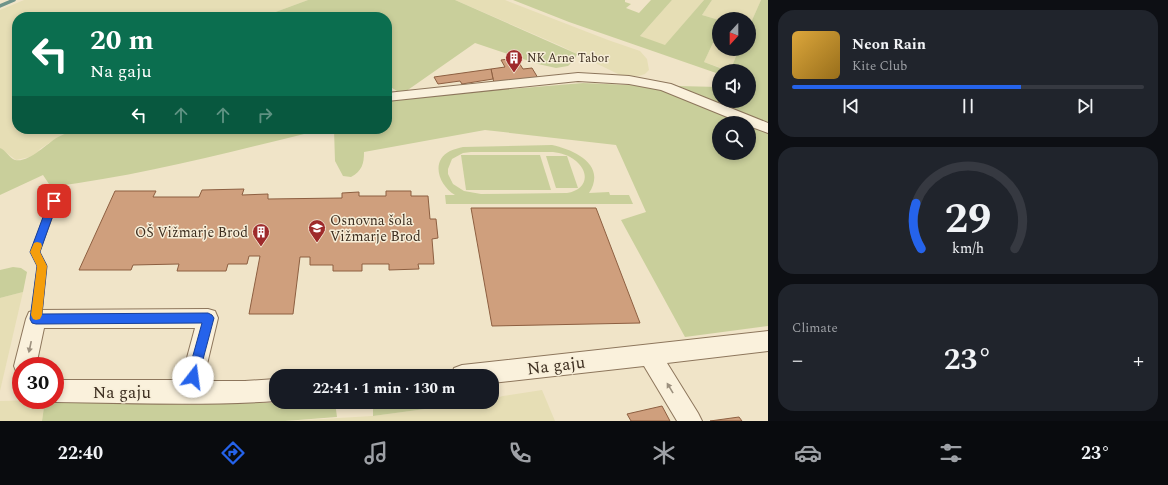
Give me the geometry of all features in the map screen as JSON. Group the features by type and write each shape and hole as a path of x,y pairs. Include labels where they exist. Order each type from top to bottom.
{"street":[{"path":"392,97 578,77 629,80 666,87 768,128"},
{"path":"27,357 36,319 208,318 189,392"},
{"name":"Na gaju","path":"499,372 768,341"},
{"path":"650,355 690,421"},
{"name":"Na gaju","path":"64,392 245,392 269,390"}],"lane":[{"path":"36,319 42,266 35,252 54,201"}],"shaded area":[{"path":"24,0 308,0 276,12 12,12 12,134 67,134 58,137 40,149 34,156 16,160 0,148 0,10"},
{"path":"455,0 505,0 640,51 647,59 649,70 645,74 639,76 622,76 561,46"},
{"path":"672,0 704,0 665,46 640,36"},
{"path":"712,0 761,0 756,12 712,12 712,18 702,15"},
{"path":"712,45 712,56 736,56 733,64 712,65 704,62"},
{"path":"23,292 0,391 0,298"},
{"path":"542,390 555,421 285,421 373,416 425,409 499,409 499,397"},
{"path":"0,401 12,401 12,409 44,409 42,421 0,421"}],"green space":[{"path":"308,0 455,0 577,54 575,59 568,66 556,68 538,64 475,43 402,94 392,88 392,12 276,12"},
{"path":"513,0 625,0 625,2 631,4 626,8 639,13 651,0 672,0 640,36 665,45 704,0 712,0 702,15 712,18 712,45 704,62 712,65 712,72 569,22"},
{"path":"761,0 768,0 768,124 756,119 756,116 748,116 727,108 756,108 756,64 733,64 736,56 756,56 756,12"},
{"path":"583,83 651,86 730,116 712,116 712,160 756,160 756,126 768,131 768,326 685,337 621,220 646,212 616,145 485,130 364,152 364,160 360,170 351,177 343,176 335,161 334,134 392,134 392,92 403,98"},
{"path":"677,86 712,87 712,102 676,88"},
{"path":"65,134 304,134 180,164 116,177 51,187 43,175 0,195 0,148 15,160 26,159"},
{"path":"552,145 561,147 579,155 586,160 591,167 594,174 594,183 589,193 609,192 610,195 629,195 633,204 446,204 445,195 455,195 449,191 441,180 439,173 440,161 444,155 450,151 463,147","holes":["553,152 571,157 581,166 585,176 579,189 567,193 481,194 464,191 453,184 448,174 448,169 452,159 463,153"]},
{"path":"461,155 540,155 551,190 466,190"},
{"path":"546,156 567,156 578,188 556,188"},
{"path":"13,267 21,268 27,272 23,292 0,298 0,270"},
{"path":"64,401 162,404 269,403 269,409 336,409 337,417 285,421 42,421 44,409 64,409"},
{"path":"373,409 425,409 373,416"}],"building":[{"name":"NK Arne Tabor","path":"516,58 523,69 532,68 538,78 494,83 491,69 505,67 501,60"},
{"path":"491,69 493,79 462,84 460,81 438,84 434,77"},
{"name":"OŠ Vižmarje Brod","path":"244,189 242,195 268,194 268,199 342,198 342,193 359,192 359,196 386,196 386,191 411,191 411,196 428,196 430,219 436,219 438,238 432,239 434,264 418,264 419,269 389,270 389,264 362,264 362,271 333,271 333,265 310,265 310,257 300,257 293,314 249,314 260,256 249,256 247,264 228,264 226,271 177,271 179,264 133,265 131,270 79,270 115,191 156,191 153,197 199,197 202,190"},
{"path":"471,208 596,208 640,323 492,326"},
{"path":"662,406 670,421 631,421 627,414"},
{"path":"739,417 742,421 710,421"}],"waterway":[{"path":"0,6 14,0"}],"slow traffic":[{"path":"36,315 42,266 35,252 37,246"}],"place":[{"name":"NK Arne Tabor","path":"514,73"},
{"name":"Osnovna šola Vižmarje Brod","path":"317,243"},
{"name":"OŠ Vižmarje Brod","path":"261,247"}],"route":[{"path":"54,201 35,252 42,266 36,319 208,318 193,377"}]}
